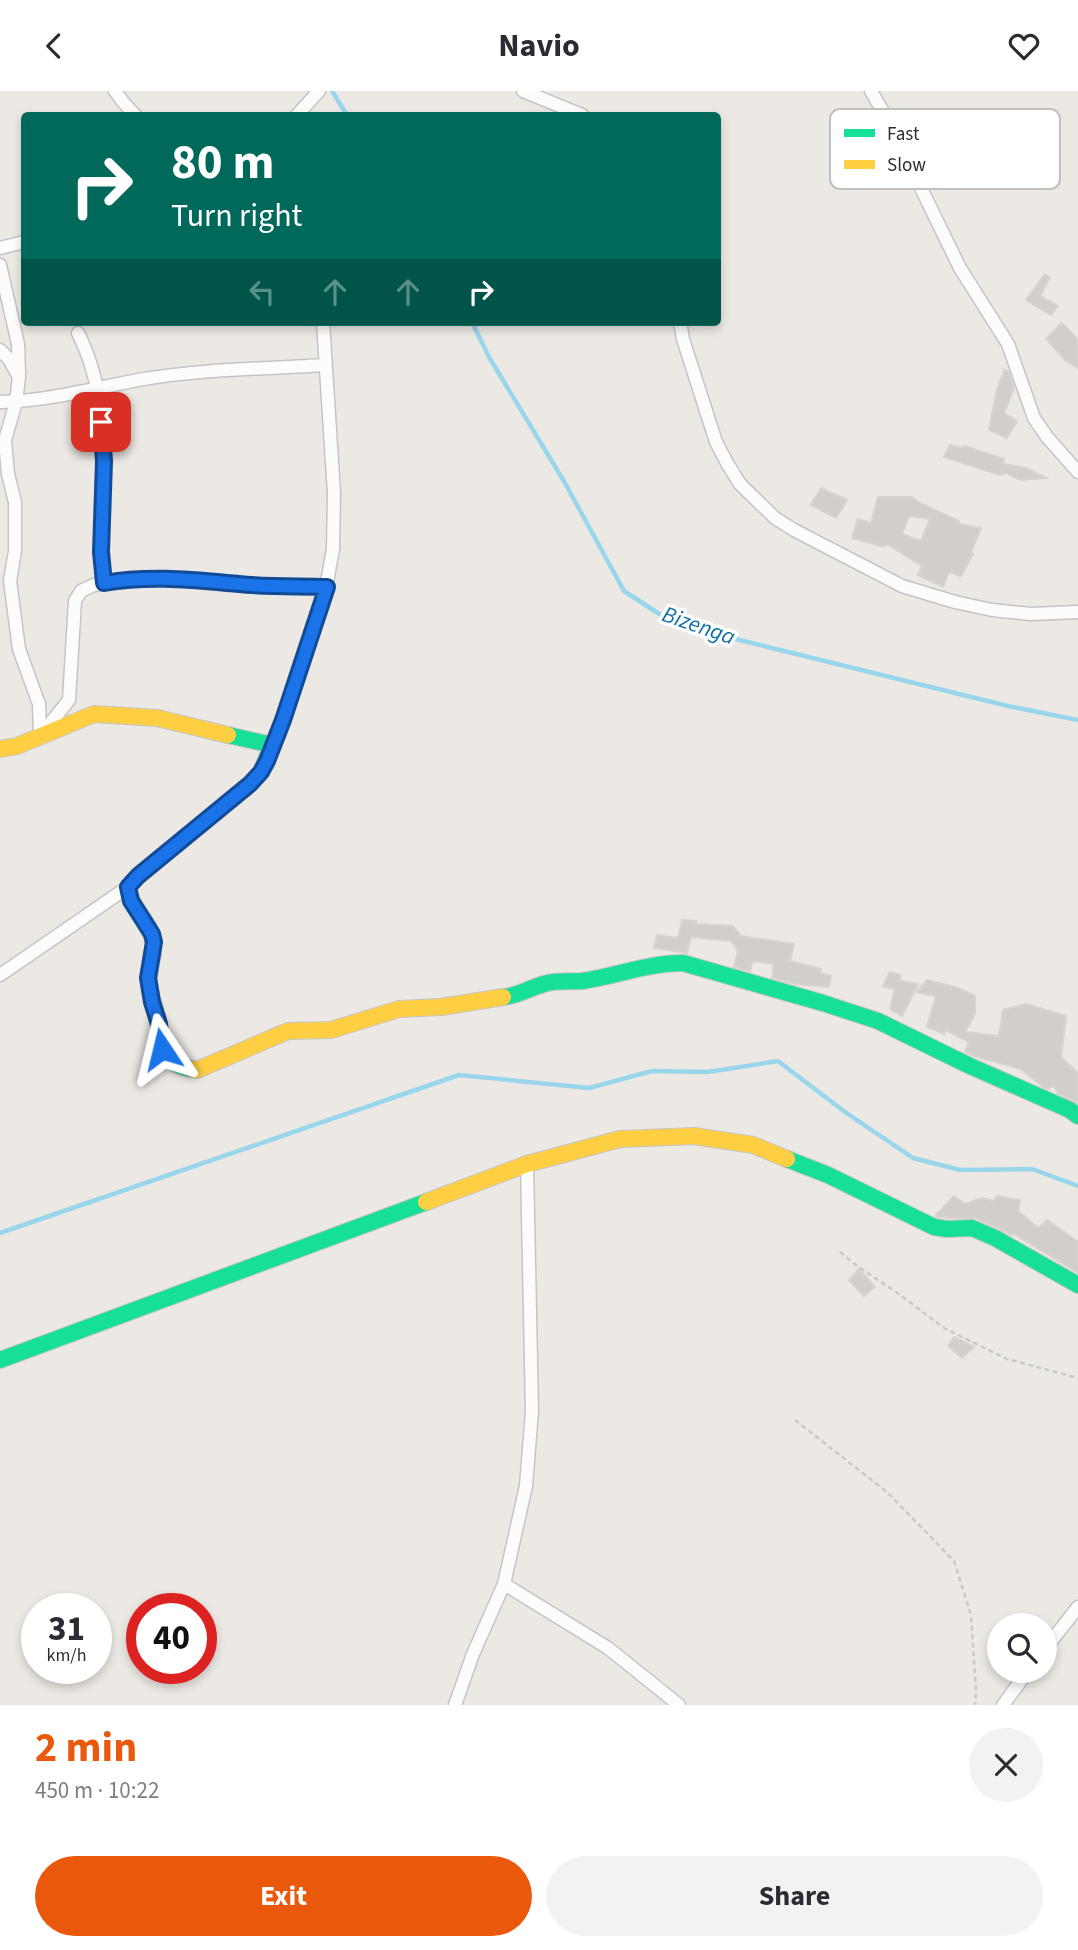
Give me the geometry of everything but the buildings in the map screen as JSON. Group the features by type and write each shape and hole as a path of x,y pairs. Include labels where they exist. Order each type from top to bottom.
{"street":[{"path":"115,91 132,112"},
{"path":"301,112 319,91"},
{"path":"523,91 575,112"},
{"path":"871,91 881,109"},
{"path":"921,189 960,268 1007,344 1034,418 1078,472"},
{"path":"0,248 21,243"},
{"path":"0,265 18,344 19,377 16,402 5,440 8,474 15,502 15,551 10,581 19,649 39,704 40,736"},
{"path":"0,975 128,887 261,772 291,698 327,587 333,549 334,493 323,326"},
{"path":"680,326 682,339 716,442 740,484 775,518 902,586 992,610 1031,614 1078,612"},
{"path":"78,333 92,366 97,390 104,461 101,552 104,583"},
{"path":"0,350 9,359 19,377"},
{"path":"0,402 97,390 138,380 325,365"},
{"path":"40,736 69,700 75,601 81,591 94,585 128,579 172,578 242,585 327,587"},
{"path":"0,749 17,746 94,714 157,718 272,745"},
{"path":"128,887 131,901 152,934 154,942 148,978 162,1049 173,1064 185,1069 197,1070 288,1031 331,1030 399,1009 441,1007 515,996 557,981 580,981 630,969 682,963 878,1021 1078,1116"},
{"path":"0,1360 527,1164 620,1139 694,1136 754,1145 828,1175 934,1227 972,1228 1078,1285"},
{"path":"455,1705 473,1654 504,1584 526,1486 532,1411 527,1164"},
{"path":"504,1584 608,1648 679,1705"},
{"path":"1057,1634 1078,1607"},
{"path":"1003,1705 1019,1683"}],"path":[{"path":"841,1252 944,1328 1007,1359 1078,1378"},
{"path":"795,1420 887,1492 954,1561 971,1615 975,1705"}],"waterway":[{"name":"Bizenga","path":"332,91 345,112"},
{"name":"Bizenga","path":"474,326 489,357 565,483 624,591 664,617 719,635 1008,706 1078,720"},
{"path":"0,1233 459,1075 589,1088 652,1071 708,1072 778,1061 845,1112 913,1158 960,1170 1032,1169 1078,1186"}],"traffic: fast":[{"path":"192,1069 172,1062 164,1050 149,984 153,941 132,901 128,887 261,772 272,745 228,735"},
{"path":"503,997 549,983 582,981 657,965 683,963 878,1021 1078,1116"},
{"path":"787,1159 828,1175 934,1227 972,1228 1078,1285"},
{"path":"0,1360 426,1202"}],"traffic: slow":[{"path":"0,749 17,746 94,714 157,718 228,735"},
{"path":"192,1069 197,1070 288,1031 331,1030 399,1009 441,1007 503,997"},
{"path":"426,1202 527,1164 620,1139 694,1136 753,1145 787,1159"}],"route":[{"path":"101,422 104,495 101,552 104,583 128,579 172,578 242,585 327,587 283,720 261,772 128,887 131,901 152,934 154,942 148,978 162,1049"}]}
